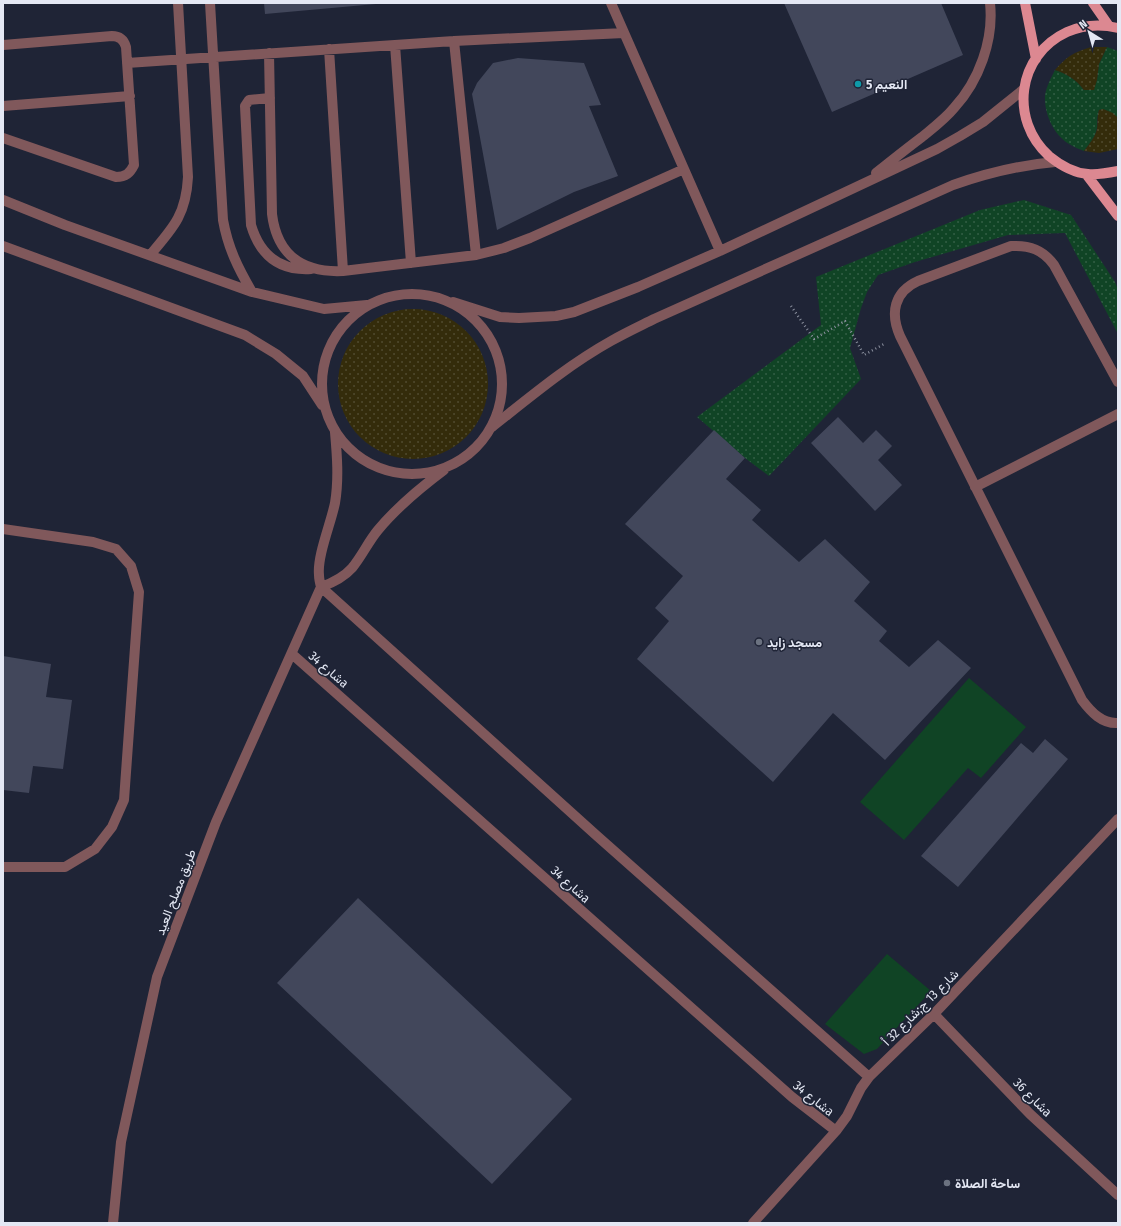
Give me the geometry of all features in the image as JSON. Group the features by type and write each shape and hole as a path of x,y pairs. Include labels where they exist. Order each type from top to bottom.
{"main road":[{"path":"1025,3 1036,58"},
{"path":"1093,3 1114,27"},
{"path":"1114,27 1092,26 1076,29 1065,33 1047,46 1036,58 1028,73 1024,89 1023,105 1026,122 1033,137 1055,162 1086,174 1103,174 1118,171"},
{"path":"1086,174 1118,216"}],"street":[{"path":"150,255 171,231 184,206 187,192 188,177 178,3"},
{"path":"210,3 222,220 226,238 232,254 252,292"},
{"path":"611,3 720,251"},
{"path":"861,185 942,121 955,108 966,93 982,60 987,42 990,24 990,3"},
{"path":"127,64 454,41 624,33"},
{"path":"3,45 117,36 125,42 134,165 128,174 122,177 116,177 3,138"},
{"path":"454,41 476,255"},
{"path":"395,45 411,263"},
{"path":"329,49 344,271"},
{"path":"269,53 273,224 276,235 287,253 304,265 314,269 324,271 344,271 476,255 504,248 530,238 684,168"},
{"path":"3,200 65,225 252,292 324,309 367,305 395,295 425,293 500,317 519,318 556,316 574,312 638,287 720,251 861,185 960,136 983,122 1024,89"},
{"path":"3,106 130,96"},
{"path":"270,98 249,100 245,106 251,225 259,244 272,259 281,265 292,268 303,270 314,269"},
{"path":"321,588 332,583 351,568 378,531 400,507 449,466 474,450 492,427 536,392 610,341 654,319 953,185 1003,169 1029,164 1055,162"},
{"path":"1118,382 1054,265 1040,251 1031,247 1021,245 1011,246 946,270 910,285 898,299 895,308 896,327 1082,700 1090,711 1101,719 1118,723"},
{"path":"3,246 245,335 276,354 303,376 325,410 335,432 352,451 374,466 398,473 424,473 449,466"},
{"path":"453,302 477,319 494,343 502,370 502,400 492,427"},
{"path":"325,410 322,386 324,362 333,339 348,320 367,305"},
{"path":"975,487 1118,414"},
{"path":"335,432 338,479 335,503 319,563 318,575 321,588 869,1077"},
{"path":"3,528 93,542 116,549 131,566 139,592 124,800 112,827 95,849 65,867 3,867"},
{"name":"طريق مصلح العيد","path":"114,1223 121,1142 157,977 216,822 321,588"},
{"name":"شارع 34a","path":"292,654 792,1097 836,1131"},
{"name":"شارع 13 ج;شارع 32 أ","path":"754,1223 836,1131 847,1116 861,1088 869,1077 934,1014 1118,819"},
{"name":"شارع 36a","path":"934,1014 1030,1114 1118,1195"}],"path":[{"path":"791,306 814,339 845,320 864,355 888,342 884,334 896,327"}],"green space":[{"path":"1107,47 1118,51 1118,118 1109,112 1099,110 1095,134 1084,151 1069,144 1055,130 1048,117 1045,96 1055,70 1071,77 1084,90 1097,80 1099,64"},
{"path":"1024,200 1071,215 1115,282 1118,290 1118,334 1065,233 1008,235 915,262 878,275 867,292 850,348 861,379 769,476 745,458 697,417 821,325 816,277 980,210"},
{"path":"969,678 1026,727 981,778 968,768 904,840 860,802"},
{"path":"887,954 931,991 877,1049 864,1054 825,1024"}],"sand":[{"path":"1091,47 1107,47 1099,64 1094,90 1084,90 1071,77 1055,70 1071,56"},
{"path":"1103,109 1113,113 1118,118 1118,149 1099,153 1084,151 1095,135 1099,110"},
{"path":"420,309 435,312 455,321 471,336 476,342 485,362 488,384 485,406 476,426 461,442 455,447 435,456 420,459 406,459 391,456 371,447 350,426 339,399 338,377 341,362 350,342 371,321 398,310"}],"building":[{"path":"264,3 376,3 376,4 265,14"},
{"name":"النعيم 5","path":"784,3 941,3 963,55 832,112"},
{"path":"518,58 584,63 601,105 589,106 618,176 574,192 497,230 472,94 477,83 493,63"},
{"path":"838,417 863,443 876,430 892,446 878,460 902,485 875,511 811,443"},
{"name":"مسجد زايد","path":"714,430 745,458 726,479 761,510 752,520 799,562 825,539 870,582 854,601 887,631 879,641 909,667 938,640 971,668 885,760 833,713 773,782 637,659 669,621 655,608 683,576 625,524"},
{"path":"3,656 51,664 46,697 72,700 63,769 33,766 29,793 3,790"},
{"path":"1045,739 1068,759 958,887 921,856 1021,743 1033,753"},
{"path":"358,898 572,1099 492,1184 277,983"}],"place":[{"name":"النعيم 5","path":"858,84"},
{"name":"مسجد زايد","path":"759,642"},
{"name":"ساحة الصلاة","path":"947,1183"}]}
